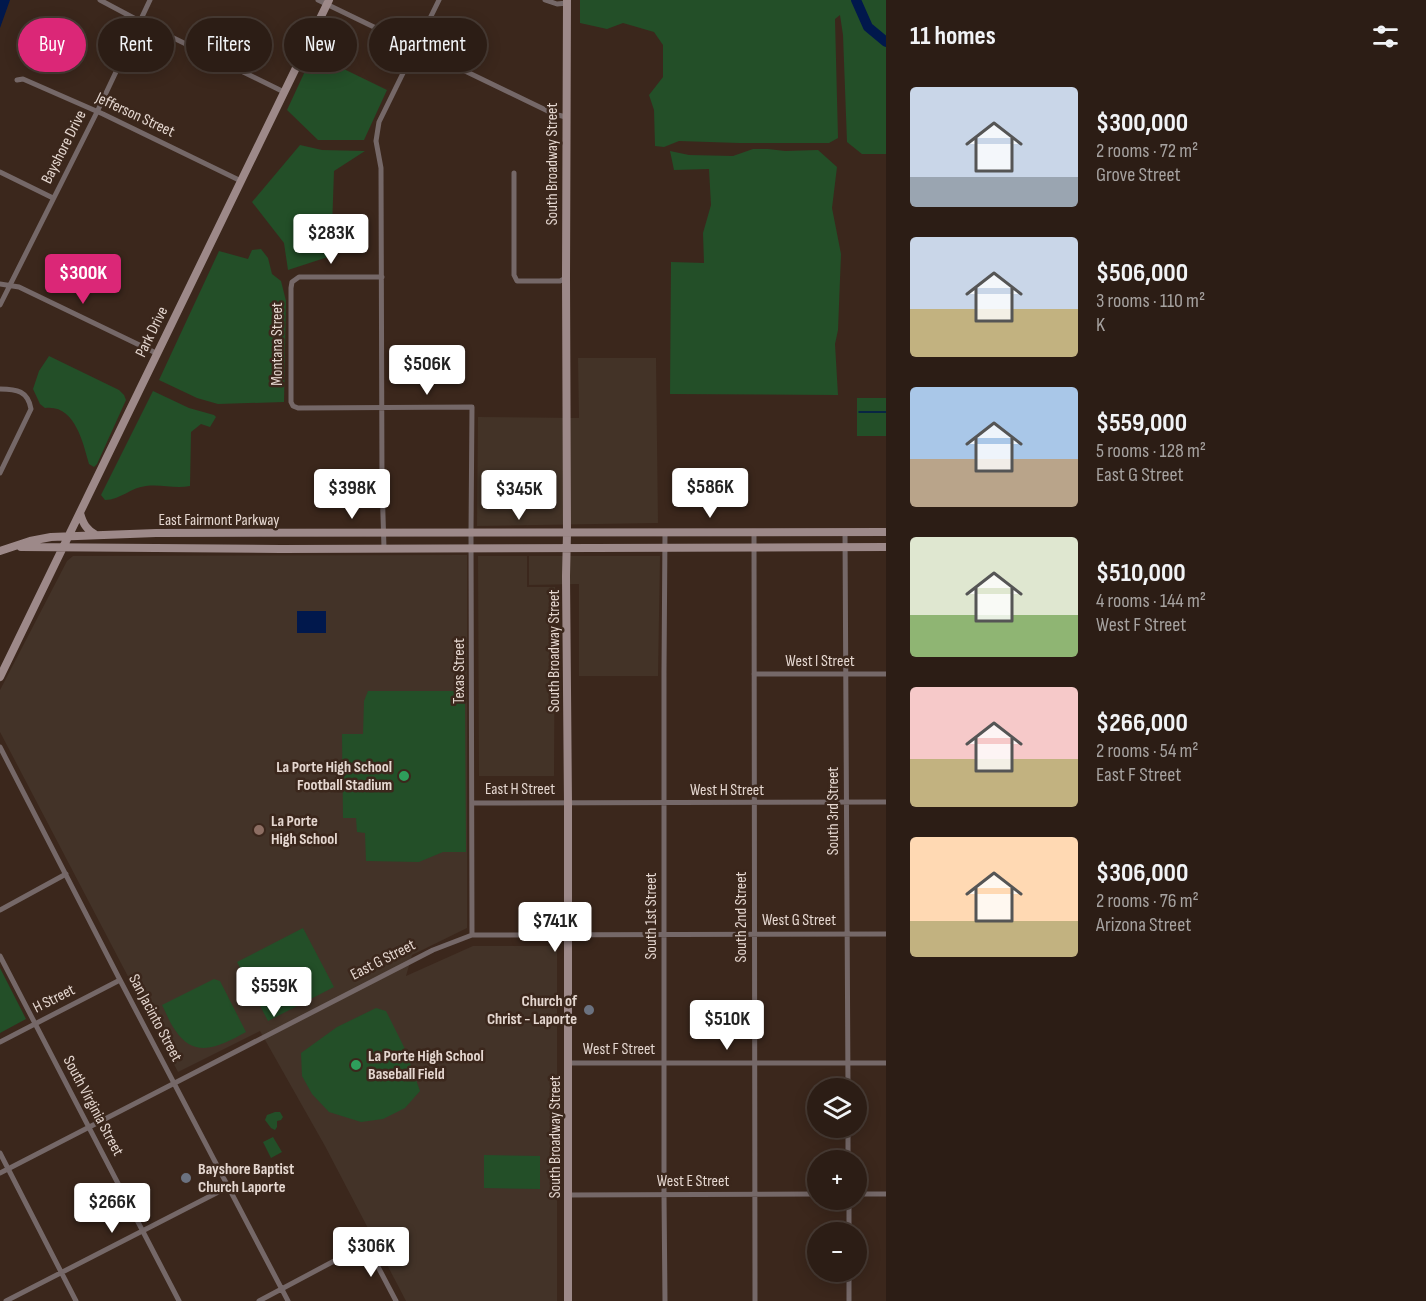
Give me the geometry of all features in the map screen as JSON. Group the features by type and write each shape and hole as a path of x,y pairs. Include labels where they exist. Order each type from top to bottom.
{"main road":[{"name":"South Broadway Street","path":"567,1 568,1301"},
{"name":"Park Drive","path":"0,677 328,2"},
{"path":"80,513 87,529 99,536"},
{"path":"619,532 620,548"},
{"name":"East Fairmont Parkway","path":"0,551 30,541 69,536 156,533 886,532"},
{"path":"281,549 282,533"},
{"name":"East Fairmont Parkway","path":"15,547 281,549 886,547"},
{"path":"41,547 51,554 54,565"}],"street":[{"path":"100,0 134,18"},
{"name":"Bayshore Drive","path":"141,18 150,0"},
{"path":"318,0 328,2 369,23"},
{"path":"430,18 439,0"},
{"path":"545,0 557,4 567,1"},
{"path":"174,38 284,92"},
{"name":"Bayshore Drive","path":"0,305 116,72"},
{"path":"384,548 381,168 376,141 379,122 404,72"},
{"path":"466,72 554,114 566,117"},
{"name":"Jefferson Street","path":"17,80 23,79 97,112 241,181"},
{"path":"0,172 53,198"},
{"path":"514,173 514,275 518,281 560,281 566,278"},
{"name":"Montana Street","path":"381,277 298,277 292,282 291,402 298,408 382,408"},
{"path":"0,284 19,287 156,353"},
{"path":"0,388 22,393 29,400 31,409 0,473"},
{"name":"Texas Street","path":"382,408 472,407 472,935"},
{"name":"South 1st Street","path":"665,532 665,1301"},
{"name":"South 2nd Street","path":"754,532 755,1301"},
{"name":"South 3rd Street","path":"845,532 848,1078"},
{"name":"West I Street","path":"754,674 886,674"},
{"name":"San Jacinto Street","path":"0,747 288,1301"},
{"name":"West H Street","path":"568,803 886,802"},
{"name":"East H Street","path":"472,803 568,803"},
{"path":"0,910 66,874"},
{"name":"West G Street","path":"567,934 886,934"},
{"name":"East G Street","path":"0,1173 432,950 472,935 567,934"},
{"name":"South Virginia Street","path":"0,956 179,1301"},
{"name":"H Street","path":"0,1042 120,980"},
{"name":"West F Street","path":"568,1063 886,1063"},
{"path":"0,1153 76,1301"},
{"path":"6,1301 228,1187"},
{"name":"West E Street","path":"568,1195 807,1194"},
{"path":"867,1194 886,1194"},
{"path":"258,1301 366,1244 396,1301"},
{"path":"849,1282 849,1301"}],"shaded area":[{"path":"578,358 656,358 658,523 477,526 478,417 579,418"},
{"name":"La Porte High School","path":"467,555 467,928 412,955 406,976 473,946 557,946 557,1301 406,1301 325,1146 260,1031 178,1072 0,732 0,690 67,561 73,556"},
{"path":"478,556 527,556 527,587 555,587 554,776 479,776"},
{"path":"529,556 660,556 658,676 579,676 579,584 529,585"}],"green space":[{"path":"580,0 886,0 886,154 862,154 847,142 843,35 840,15 835,19 838,138 829,143 679,141 664,147 655,146 654,110 649,95 663,77 663,45 654,32 623,23 607,29 580,23"},
{"path":"305,72 350,72 387,90 364,140 318,140 287,110"},
{"path":"300,145 322,150 365,151 334,171 331,256 288,270 284,243 252,202"},
{"path":"753,149 818,150 837,167 832,208 841,254 838,330 835,344 838,395 670,394 671,262 704,263 703,233 711,205 709,169 674,170 670,151 689,155 733,156"},
{"path":"261,249 268,258 272,274 281,281 286,301 284,402 218,404 197,398 159,380 219,251 248,259 252,250"},
{"path":"49,356 119,390 124,395 126,400 94,467 89,464 80,436 71,418 55,408 45,408 40,404 33,389 39,371"},
{"path":"153,391 189,408 216,417 210,427 201,424 191,432 190,486 146,486 105,500 101,495"},
{"path":"857,398 886,398 886,436 857,436"},
{"name":"La Porte High School Football Stadium","path":"368,691 457,691 458,696 465,696 466,852 443,852 419,862 366,861 365,833 357,832 356,818 343,818 342,734 363,734 364,701"},
{"path":"303,928 334,987 268,1021 237,962"},
{"path":"0,968 26,1019 0,1033"},
{"path":"214,979 220,981 246,1032 228,1042 209,1048 200,1048 183,1040 173,1027 162,1005"},
{"name":"La Porte High School Baseball Field","path":"376,1008 386,1011 405,1049 420,1091 405,1108 383,1119 361,1122 329,1112 312,1094 302,1076 301,1053 337,1027"},
{"path":"280,1112 283,1117 277,1121 275,1130 265,1120 267,1115"},
{"path":"273,1137 282,1152 271,1158 263,1142"},
{"path":"484,1155 540,1156 540,1189 484,1188"}],"water":[{"path":"0,0 10,0 0,28"},
{"path":"297,611 326,611 326,633 297,633"}],"waterway":[{"path":"856,0 868,27 886,42"},
{"path":"859,412 886,412"}],"place":[{"name":"La Porte High School Football Stadium","path":"404,776"},
{"name":"La Porte High School","path":"259,830"},
{"name":"Church of Christ - Laporte","path":"589,1010"},
{"name":"La Porte High School Baseball Field","path":"356,1065"},
{"name":"Bayshore Baptist Church Laporte","path":"186,1178"}]}
